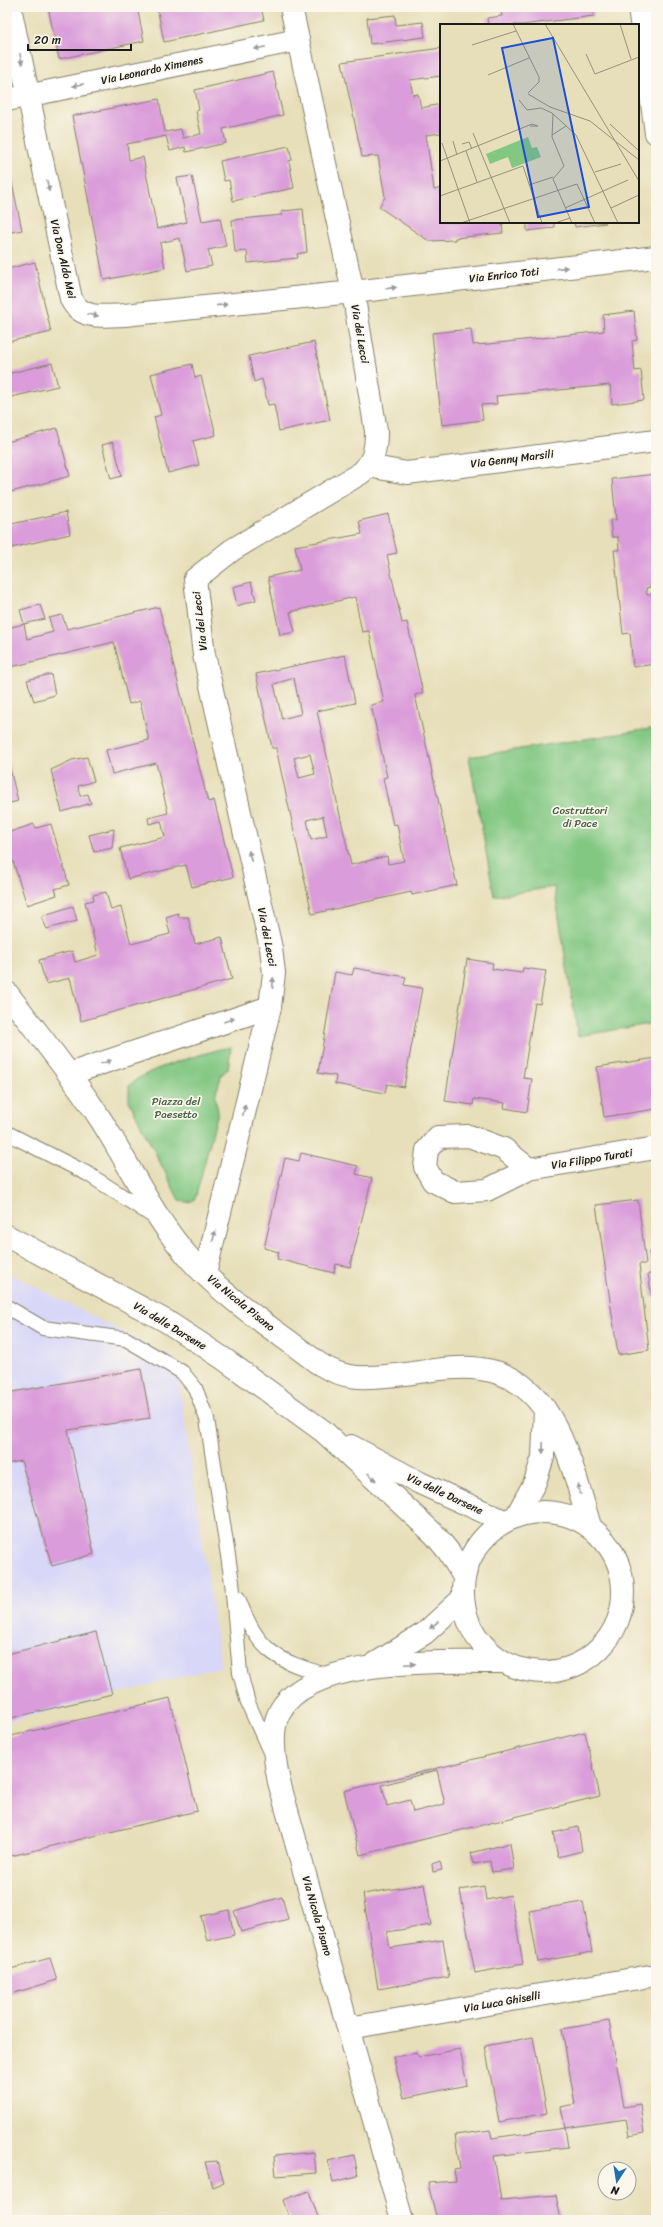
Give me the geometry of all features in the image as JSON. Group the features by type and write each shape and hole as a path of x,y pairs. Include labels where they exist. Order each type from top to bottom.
{"street":[{"name":"Via Don Aldo Mei","path":"10,7 71,299 80,310 99,316 124,315 353,292"},
{"name":"Via dei Lecci","path":"205,1274 270,1007 274,961 204,654 196,579 232,550 360,473 368,466 374,456 376,431 353,292 291,7"},
{"path":"640,7 656,133"},
{"name":"Via Leonardo Ximenes","path":"7,100 298,40"},
{"name":"Via Enrico Toti","path":"353,292 656,257"},
{"name":"Via Genny Marsili","path":"368,466 407,473 656,441"},
{"name":"Via Nicola Pisano","path":"7,993 69,1074 108,1131 158,1219 179,1247 213,1283 318,1363 336,1373 361,1378 481,1368 515,1380 532,1393 545,1409 568,1454 590,1526"},
{"path":"69,1074 270,1007"},
{"name":"Via Filippo Turati","path":"529,1169 656,1148"},
{"name":"Via delle Darsene","path":"7,1236 166,1322 323,1431 435,1535 449,1552 464,1577"},
{"name":"Via Nicola Pisano","path":"511,1518 535,1482 543,1457 545,1409"},
{"name":"Via delle Darsene","path":"323,1431 420,1483 511,1518"},
{"name":"Via Nicola Pisano","path":"538,1512 556,1512 574,1517 590,1526 614,1551 622,1574 624,1598 621,1614 615,1629 595,1654 582,1663 566,1669 535,1672 504,1662 488,1650 475,1635 467,1617 463,1598 464,1577 469,1560 478,1544 490,1532 511,1518 538,1512"},
{"name":"Via Nicola Pisano","path":"371,1666 425,1633 463,1598"},
{"name":"Via Nicola Pisano","path":"402,2220 275,1763 275,1726 279,1713 287,1701 301,1690 331,1676 371,1666 504,1662"},
{"name":"Via Luca Ghiselli","path":"349,2028 656,1975"}],"lane":[{"path":"7,1133 88,1174 158,1219"},
{"path":"7,1307 43,1328 126,1339 182,1372 195,1388 207,1419 232,1582 240,1673 248,1703 275,1763"},
{"path":"232,1582 247,1622 261,1643 284,1660 331,1676"}],"shaded area":[{"path":"7,1272 176,1360 221,1667 7,1722"}],"green space":[{"name":"Costruttori di Pace","path":"656,728 656,1023 578,1036 554,887 494,896 469,757"},
{"name":"Piazza del Paesetto","path":"231,1047 228,1069 222,1074 215,1096 218,1112 195,1199 189,1202 184,1202 179,1200 129,1101 129,1086 136,1080 158,1068 184,1059"}],"building":[{"path":"48,7 137,7 144,41 59,59"},
{"path":"157,7 261,7 264,20 164,42"},
{"path":"510,7 593,7 594,16 530,24 488,24 487,18 502,16 501,11 511,10"},
{"path":"395,15 396,25 423,22 425,37 370,44 367,18"},
{"path":"440,48 440,76 410,80 413,95 418,94 421,108 440,104 440,133 426,135 434,190 440,188 440,223 504,223 502,224 503,233 455,238 455,240 429,241 379,207 385,197 378,156 362,157 342,62"},
{"path":"273,72 283,115 223,129 226,143 186,152 185,147 170,151 166,136 127,144 129,160 143,157 157,229 187,222 177,178 192,176 202,221 220,218 226,246 208,250 212,266 187,271 180,238 160,243 165,268 104,280 72,116 159,99 165,132 181,129 183,138 201,134 196,111 199,110 195,90"},
{"path":"289,146 292,160 289,161 294,188 233,201 229,180 224,181 220,161"},
{"path":"7,159 22,230 7,233"},
{"path":"303,209 307,252 297,254 298,258 248,263 247,251 235,252 232,220 282,215 282,211"},
{"path":"527,223 554,223 554,228 527,231"},
{"path":"574,223 606,223 575,227"},
{"path":"35,262 51,332 7,342 7,269"},
{"path":"634,311 637,340 632,341 635,371 641,370 644,400 612,404 610,385 496,396 497,404 481,405 483,420 442,425 432,333 471,329 473,345 489,344 604,331 603,315"},
{"path":"314,342 330,420 279,431 274,404 268,405 262,379 254,382 249,356"},
{"path":"52,363 58,386 7,398 7,374"},
{"path":"192,364 195,378 201,376 216,435 193,441 199,465 168,473 154,417 161,415 151,374"},
{"path":"57,428 70,476 7,493 7,442"},
{"path":"113,442 122,476 111,479 102,445"},
{"path":"656,474 656,586 646,588 647,595 656,594 656,664 633,667 630,633 623,634 614,550 619,550 618,537 612,537 610,520 616,520 612,479"},
{"path":"66,512 70,534 7,549 7,525"},
{"path":"388,514 397,553 387,555 402,623 407,622 423,693 415,695 457,885 412,895 411,892 312,914 276,748 272,748 256,674 345,655 355,703 317,711 351,865 387,856 388,864 404,861 397,824 393,825 383,778 387,777 371,705 384,702 369,631 362,632 355,597 290,612 295,632 280,635 268,577 300,570 295,546 362,534 359,521","holes":["294,678 301,714 282,719 274,684","310,754 315,774 299,778 294,758","323,816 327,836 311,840 307,820"]},
{"path":"251,582 256,600 237,606 233,587"},
{"path":"40,605 45,619 24,624 20,610"},
{"path":"159,607 208,802 214,800 233,877 192,887 186,865 128,879 120,848 165,837 161,821 149,824 148,818 168,813 156,763 112,774 106,750 149,740 140,701 129,704 114,642 7,668 7,628 24,624 27,639 53,632 49,618 62,615 67,629"},
{"path":"51,674 55,695 34,701 27,680"},
{"path":"7,757 18,801 7,804"},
{"path":"87,757 94,781 78,786 80,796 88,794 91,803 62,812 51,770 72,760"},
{"path":"34,824 36,828 51,824 69,885 55,889 57,895 27,905 7,843 7,833"},
{"path":"114,829 112,848 94,852 89,835"},
{"path":"106,892 111,910 121,907 131,944 170,934 166,917 178,913 179,917 188,917 195,944 222,937 232,979 81,1021 70,978 46,984 39,960 72,951 75,962 98,955 85,902 94,900 93,895"},
{"path":"73,906 77,921 47,929 41,916"},
{"path":"467,959 493,963 492,969 522,973 523,968 546,971 540,1004 535,1003 523,1078 532,1079 527,1112 504,1108 505,1103 474,1099 473,1105 445,1101"},
{"path":"354,968 406,977 404,985 422,988 404,1087 387,1084 385,1093 335,1084 336,1076 318,1073 335,972 352,975"},
{"path":"656,1058 656,1109 604,1117 597,1067"},
{"path":"301,1153 358,1166 356,1174 372,1178 350,1267 336,1264 334,1273 277,1259 279,1252 264,1248 285,1158 299,1161"},
{"path":"638,1200 646,1264 639,1264 649,1350 618,1355 596,1205"},
{"path":"656,1251 656,1296 652,1297 648,1274 653,1274 649,1252"},
{"path":"141,1369 150,1418 68,1430 94,1554 52,1566 21,1461 7,1464 7,1393"},
{"path":"96,1632 112,1694 7,1719 7,1654"},
{"path":"170,1698 197,1811 7,1857 7,1737"},
{"path":"585,1732 600,1796 360,1855 344,1791","holes":["437,1770 445,1804 413,1812 410,1800 387,1806 382,1785"]},
{"path":"578,1827 582,1851 558,1857 553,1833"},
{"path":"510,1843 514,1869 492,1872 490,1861 474,1864 471,1853"},
{"path":"440,1861 442,1870 433,1872 432,1864"},
{"path":"424,1884 431,1925 387,1932 390,1948 443,1940 449,1977 378,1989 363,1894"},
{"path":"484,1886 486,1900 511,1895 523,1964 475,1973 460,1890"},
{"path":"282,1897 288,1919 241,1932 234,1911"},
{"path":"583,1902 592,1952 538,1962 529,1911"},
{"path":"229,1910 234,1935 207,1941 201,1916"},
{"path":"50,1958 57,1980 11,1994 7,1982 7,1970"},
{"path":"609,2021 624,2107 640,2104 644,2133 629,2136 626,2119 565,2128 561,2107 575,2104 562,2029"},
{"path":"533,2037 547,2113 499,2122 485,2046"},
{"path":"460,2049 467,2085 404,2098 393,2057 417,2053 419,2057"},
{"path":"565,2128 568,2147 494,2156 501,2200 556,2195 561,2220 437,2220 428,2183 456,2181 454,2170 460,2169 455,2135 490,2130 492,2138"},
{"path":"314,2152 316,2173 276,2176 274,2156"},
{"path":"354,2155 358,2176 333,2182 328,2161"},
{"path":"217,2161 224,2182 212,2187 205,2162"},
{"path":"309,2191 319,2220 290,2220 283,2200"}]}
